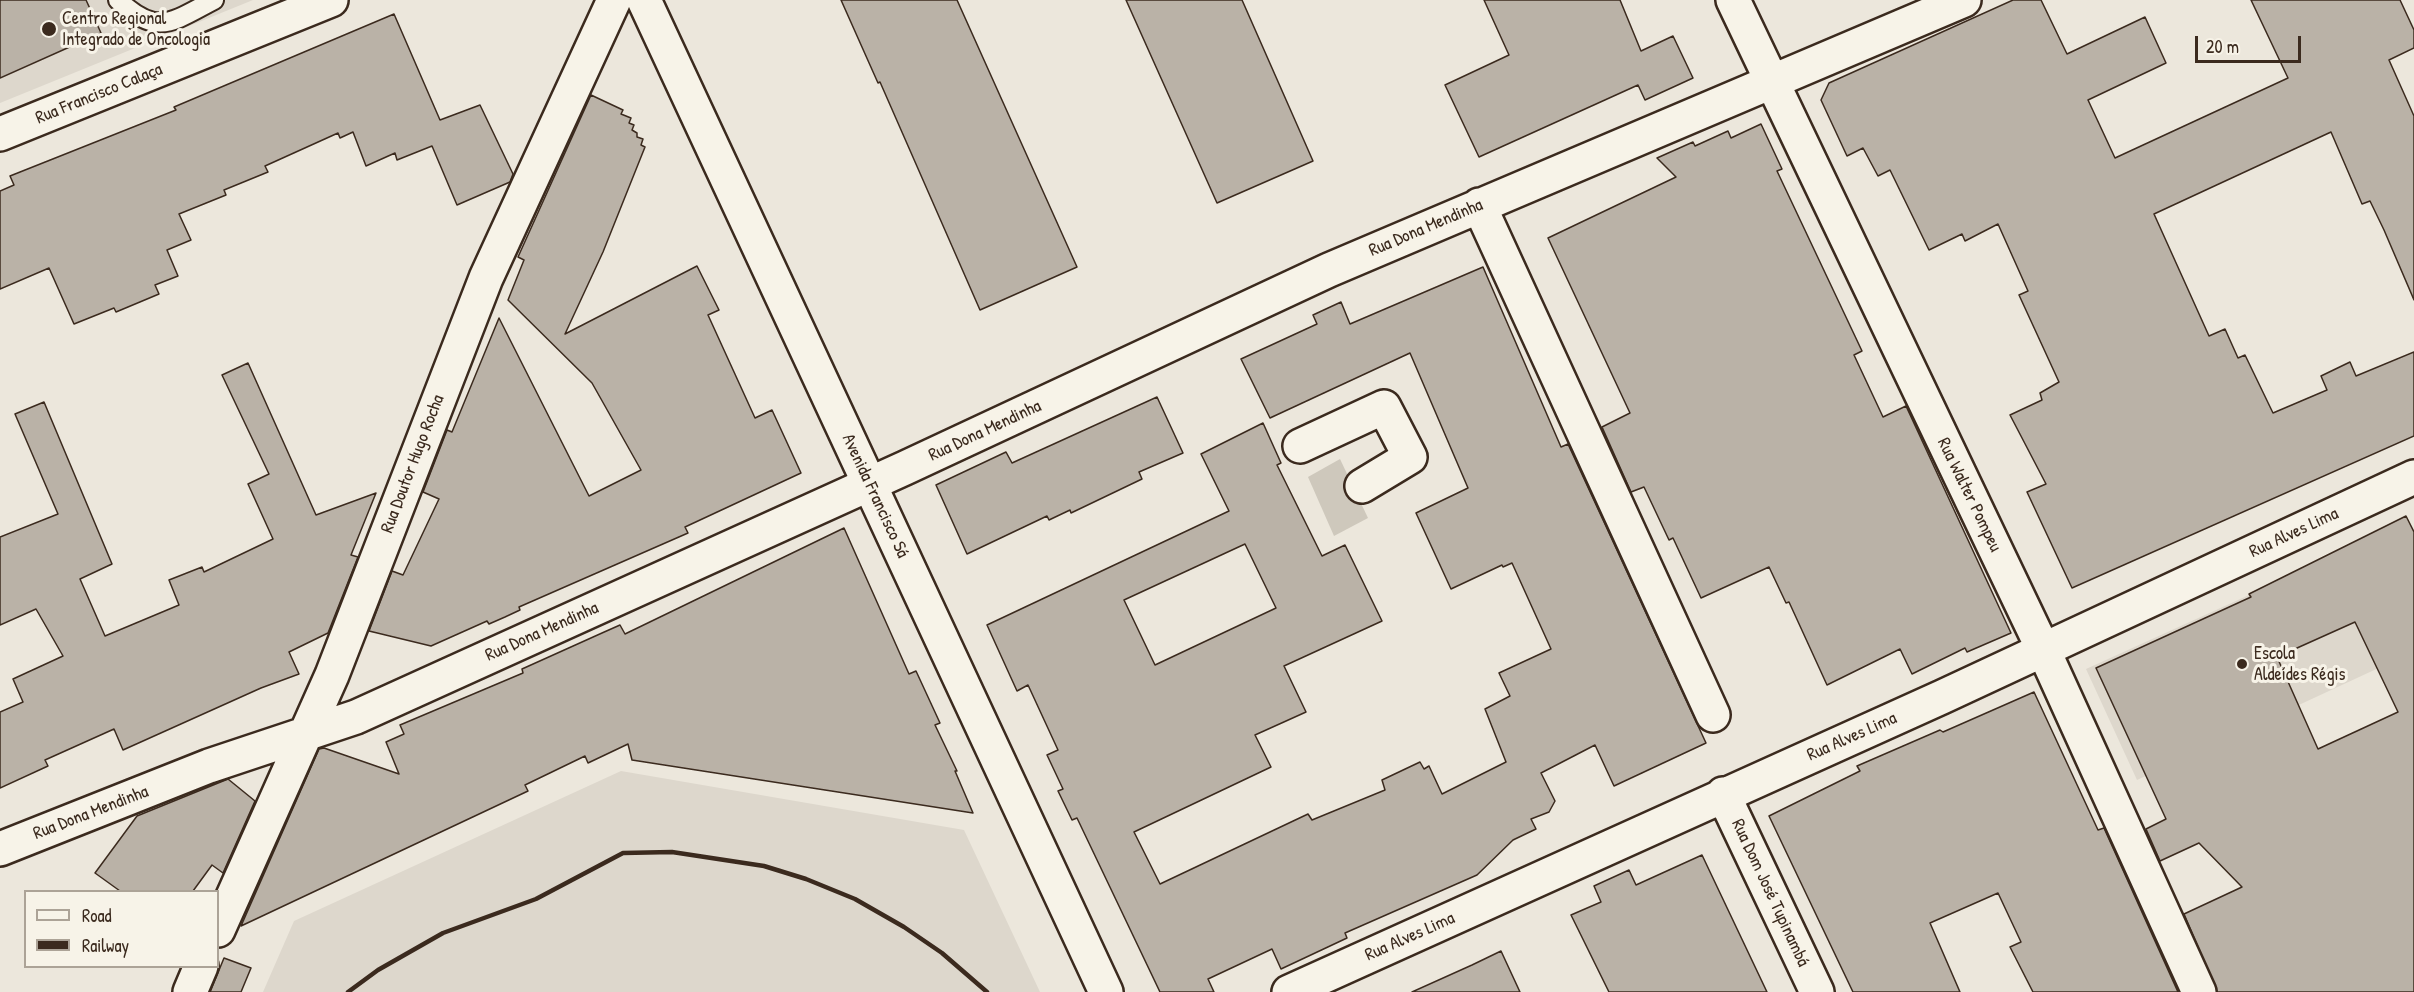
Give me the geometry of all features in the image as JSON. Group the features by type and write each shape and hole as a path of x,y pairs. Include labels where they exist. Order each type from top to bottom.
{"street":[{"name":"Rua Francisco Calaça","path":"0,134 331,0"},
{"name":"Rua Doutor Hugo Rocha","path":"219,928 303,734 332,675 486,278 614,0"},
{"name":"Avenida Francisco Sá","path":"644,0 1106,992"},
{"name":"Rua Walter Pompeu","path":"1733,0 2043,649 2199,992"},
{"name":"Rua Dona Mendinha","path":"0,849 209,766 356,717 869,484 1329,270 1479,205 1772,84 1964,0"},
{"path":"1479,205 1713,715"},
{"path":"1300,446 1384,407 1410,457 1362,486"},
{"name":"Rua Alves Lima","path":"1289,992 2043,649 2414,477"},
{"name":"Rua Dom José Tupinambá","path":"1723,794 1817,992"},
{"path":"190,992 200,968"}],"lane":[{"path":"118,0 130,12 152,24 175,20 214,0"}],"shaded area":[{"name":"Centro Regional Integrado de Oncologia","path":"0,0 253,0 0,103"},
{"path":"1340,459 1368,518 1334,536 1308,477"},
{"name":"Escola Aldeídes Régis","path":"2346,551 2398,659 2137,780 2086,669"},
{"path":"621,771 964,830 1040,992 263,992 294,921"}],"building":[{"name":"Centro Regional Integrado de Oncologia","path":"0,0 86,0 101,33 0,78"},
{"path":"841,0 957,0 1077,267 980,310 880,82 878,83"},
{"path":"1126,0 1242,0 1313,161 1217,203"},
{"path":"1484,0 1620,0 1641,51 1673,36 1693,78 1645,100 1638,85 1479,157 1445,85 1509,55"},
{"path":"2013,0 2041,0 2067,54 2145,17 2166,63 2088,100 2115,158 2288,78 2251,0 2400,0 2414,30 2414,48 2389,60 2414,116 2414,300 2370,201 2362,204 2331,132 2154,214 2209,336 2225,329 2238,358 2245,355 2273,413 2327,390 2321,376 2350,362 2356,376 2414,352 2414,436 2072,588 2027,492 2046,484 2010,415 2042,400 2040,393 2059,382 2019,295 2028,291 1998,224 1965,241 1962,234 1929,250 1890,170 1878,176 1863,148 1847,156 1821,100 1829,83"},
{"path":"394,14 440,120 480,105 513,174 510,182 457,205 432,146 397,160 395,153 366,166 353,132 340,138 338,133 265,166 268,172 224,190 226,195 179,214 191,240 167,250 178,276 155,285 159,294 116,312 114,308 74,324 49,268 0,289 0,191 14,185 10,176 176,110 174,107"},
{"path":"591,95 623,110 621,114 631,118 629,123 634,125 632,130 637,133 637,137 643,139 641,145 645,147 603,252 565,334 697,266 719,310 708,315 755,418 772,410 801,473 685,527 688,533 519,607 520,610 505,617 489,624 487,621 431,646 369,631 392,571 403,575 439,499 423,492 447,430 452,432 499,318 589,496 641,470 592,383 508,300 524,260 518,257"},
{"path":"1761,124 1782,169 1777,171 1862,351 1854,355 1883,417 1906,406 2011,633 1967,652 1965,648 1912,674 1900,649 1827,685 1789,602 1786,603 1769,567 1701,598 1673,538 1669,540 1644,487 1631,492 1602,427 1630,413 1548,238 1676,177 1657,158 1693,142 1695,146 1728,131 1731,138"},
{"path":"1483,267 1561,447 1568,444 1706,743 1614,786 1595,745 1541,773 1555,801 1549,812 1531,819 1536,829 1513,840 1477,875 1345,933 1347,938 1281,969 1272,949 1208,979 1214,992 1160,992 1077,818 1072,820 1058,791 1063,789 1047,755 1058,750 1028,685 1017,691 987,625 1229,511 1201,454 1263,423 1281,463 1277,465 1322,556 1345,545 1382,621 1284,666 1306,712 1255,735 1271,767 1134,832 1160,884 1308,814 1312,820 1385,790 1382,780 1420,762 1424,769 1429,766 1442,794 1506,762 1485,709 1510,696 1499,673 1551,649 1512,563 1503,567 1502,565 1451,589 1416,513 1468,488 1410,353 1270,418 1241,359 1317,324 1313,315 1341,302 1350,324","holes":["1245,544 1276,608 1155,665 1124,600"]},
{"path":"248,363 316,515 376,493 351,555 358,557 328,633 289,652 299,674 261,688 123,750 114,729 45,760 48,766 0,788 0,712 23,702 13,679 63,656 36,609 0,625 0,537 58,514 15,414 44,402 112,564 80,579 105,636 179,605 169,580 202,567 204,572 273,539 248,484 269,474 222,375"},
{"path":"1157,397 1183,453 1139,472 1142,479 1071,513 1070,510 1049,520 1047,516 967,554 936,485 1006,452 1012,463"},
{"path":"2406,516 2414,532 2414,992 2217,992 2184,914 2242,887 2199,843 2160,861 2146,829 2166,819 2096,668 2251,597 2249,594","holes":["2355,622 2398,712 2318,749 2277,657"]},
{"path":"844,528 909,674 916,671 940,723 935,725 957,771 955,771 973,813 632,760 628,744 588,763 585,756 525,785 528,791 241,926 319,749 324,748 399,774 386,742 404,734 400,725 523,673 522,669 620,625 625,634"},
{"path":"2034,692 2098,830 2104,828 2178,992 2033,992 2010,947 2021,942 1998,893 1930,923 1960,992 1853,992 1769,816 1860,771 1857,766 1940,730 1943,732"},
{"path":"228,779 255,801 223,873 212,865 194,890 119,890 95,873 137,816"},
{"path":"1702,855 1767,992 1609,992 1571,915 1601,902 1594,886 1629,870 1636,885"},
{"path":"1501,951 1520,992 1412,992 1472,965"},
{"path":"224,958 251,968 241,992 210,992"}],"railway":[{"path":"348,992 378,970 443,933 536,899 623,853 672,852 764,866 806,879 855,899 904,927 942,953 987,992"}],"place":[{"name":"Centro Regional Integrado de Oncologia","path":"49,29"},
{"name":"Escola Aldeídes Régis","path":"2242,664"}]}
